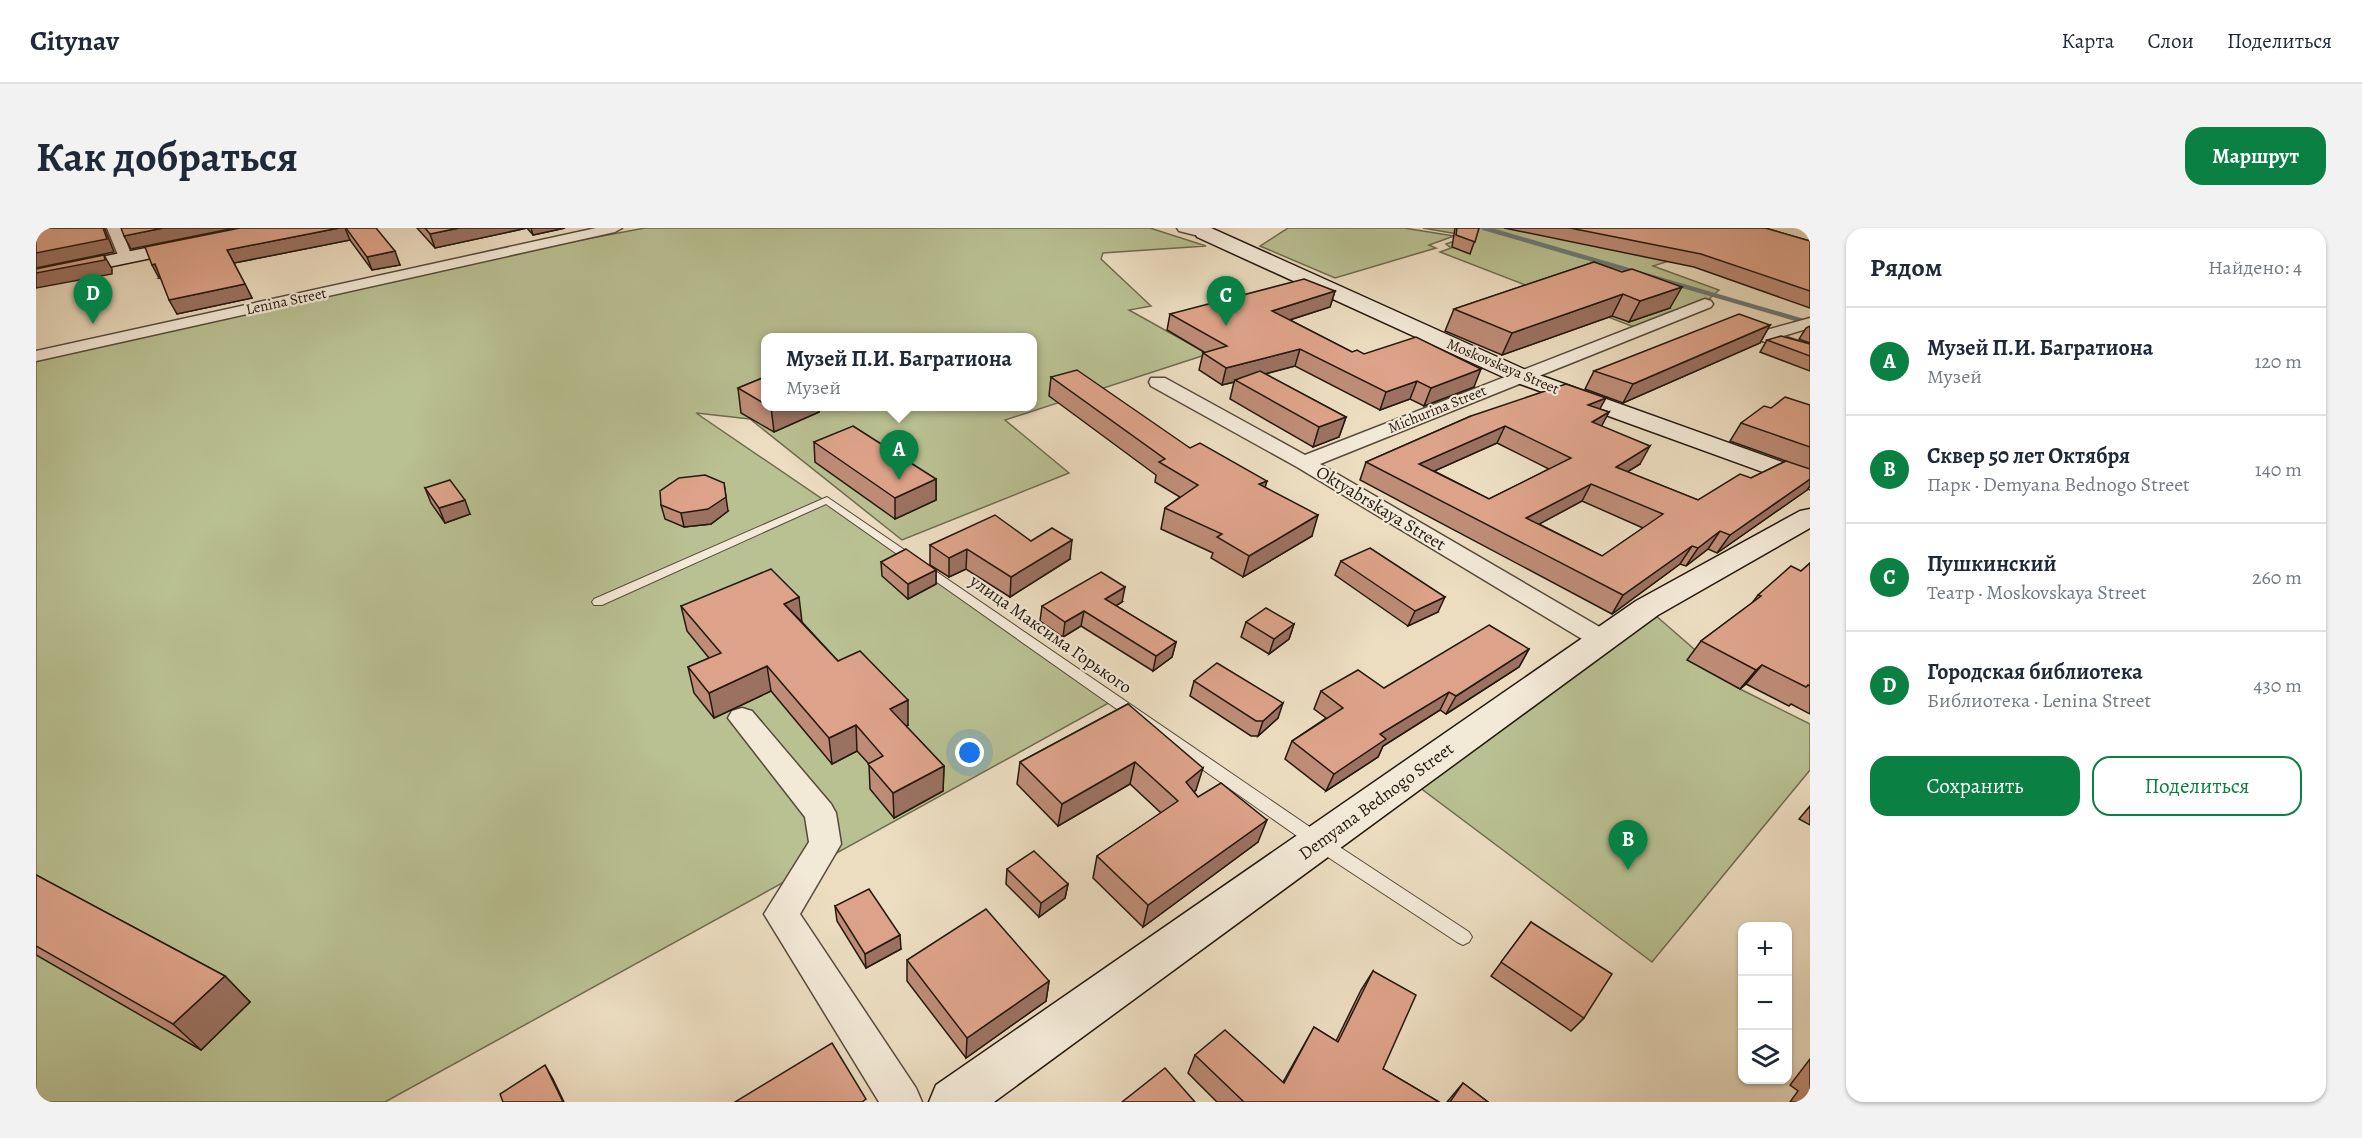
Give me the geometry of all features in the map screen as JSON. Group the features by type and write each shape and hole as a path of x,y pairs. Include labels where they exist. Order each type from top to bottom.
{"street":[{"path":"114,228 125,257"},
{"path":"36,276 252,230 272,228"},
{"name":"Lenina Street","path":"36,356 615,228"},
{"name":"Moskovskaya Street","path":"1196,230 1520,376 1810,481"},
{"path":"523,234 536,245"},
{"name":"Michurina Street","path":"1304,463 1704,304"},
{"path":"1810,323 1765,336 1810,351"},
{"name":"Oktyabrskaya Street","path":"1158,382 1304,463 1601,639"},
{"name":"Demyana Bednogo Street","path":"953,1102 1320,843 1601,639 1647,608 1810,517"},
{"path":"742,718 819,813 825,844 781,914 902,1102"}],"lane":[{"name":"улица Максима Горького","path":"598,602 827,500 1320,843 1463,937"}],"green space":[{"path":"645,228 1150,228 1206,246 1103,253 1101,259 1151,306 1129,310 1208,354 1037,410 1037,333 761,333 761,411 1033,411 1005,420 1069,473 902,540 750,419 696,413 1116,699 385,1102 36,1102 36,356 511,253"},
{"path":"1288,228 1404,228 1454,236 1429,245 1436,248 1335,278 1260,246"},
{"path":"1423,228 1658,228 1716,246 1653,266 1719,290 1700,307 1634,327 1440,252 1451,248 1446,244 1469,236"},
{"path":"1647,608 1740,689 1810,724 1810,770 1652,962 1407,778"}],"building":[{"path":"36,228 103,228 107,239 36,253"},
{"path":"121,228 163,228 124,236"},
{"path":"240,228 339,228 227,250 245,284 169,300 155,264 152,265 145,247"},
{"path":"346,228 376,228 395,251 367,257"},
{"path":"425,228 459,228 430,234"},
{"path":"1457,228 1479,228 1475,242 1456,235"},
{"path":"1570,228 1765,228 1810,241 1810,291 1701,254"},
{"path":"104,255 105,260 36,273 36,269"},
{"path":"1594,262 1622,272 1632,269 1682,287 1640,301 1623,294 1512,333 1454,309"},
{"path":"1304,279 1335,291 1272,311 1352,352 1357,350 1364,354 1416,337 1481,369 1431,388 1417,381 1386,392 1300,349 1226,368 1203,353 1227,346 1170,314"},
{"path":"1739,314 1770,325 1633,384 1594,371"},
{"path":"1781,336 1810,344 1810,356 1767,340"},
{"path":"1077,370 1190,448 1200,443 1267,481 1259,484 1318,515 1249,556 1217,537 1222,534 1165,508 1198,485 1159,462 1165,459 1051,377"},
{"path":"1260,371 1346,417 1319,427 1235,380"},
{"path":"761,379 761,402 738,388"},
{"path":"1566,384 1606,398 1588,405 1609,412 1592,422 1650,446 1616,467 1698,500 1740,474 1751,478 1786,461 1810,469 1810,479 1730,535 1720,531 1698,548 1692,546 1623,595 1366,462 1471,416","holes":["1505,426 1571,458 1489,499 1419,464","1591,484 1663,514 1602,556 1526,518"]},
{"path":"1785,397 1810,405 1810,447 1741,423 1764,406 1771,408"},
{"path":"853,426 936,479 895,498 814,442"},
{"path":"705,475 724,483 726,497 708,509 681,513 661,505 660,491 679,478"},
{"path":"450,480 465,500 439,508 425,488"},
{"path":"995,515 1031,541 1052,528 1072,540 1011,577 967,549 949,558 930,545"},
{"path":"1370,548 1445,597 1415,611 1341,561"},
{"path":"906,549 936,570 908,584 881,562"},
{"path":"1810,563 1810,686 1806,687 1762,665 1756,670 1701,641 1761,596 1758,595 1791,566 1801,571"},
{"path":"771,569 799,597 784,604 838,661 860,651 908,700 890,709 944,766 893,793 868,764 883,756 856,725 829,738 767,666 709,693 688,667 721,653 681,606"},
{"path":"1101,572 1125,587 1105,599 1176,642 1156,656 1084,611 1065,622 1042,606"},
{"path":"1266,608 1294,624 1274,639 1246,622"},
{"path":"1489,625 1529,649 1456,696 1449,692 1380,734 1386,739 1334,774 1292,741 1343,708 1321,691 1358,670 1384,688"},
{"path":"1217,663 1283,703 1263,721 1256,721 1194,681"},
{"path":"1128,704 1203,768 1186,782 1198,797 1221,783 1267,820 1148,905 1097,856 1178,801 1135,762 1062,804 1020,762"},
{"path":"1034,851 1068,884 1041,903 1007,869"},
{"path":"36,875 225,976 173,1024 36,946"},
{"path":"869,889 900,935 865,954 835,906"},
{"path":"986,909 1049,981 967,1038 907,960"},
{"path":"1531,922 1612,974 1584,1018 1501,962"},
{"path":"1373,971 1416,995 1383,1069 1439,1102 1244,1102 1195,1055 1225,1030 1284,1083 1314,1027 1338,1042"},
{"path":"832,1043 866,1099 862,1102 735,1102"},
{"path":"545,1065 563,1102 503,1102 500,1094"},
{"path":"1165,1068 1195,1102 1122,1102"},
{"path":"1463,1083 1488,1102 1450,1102"},
{"path":"1810,1093 1810,1102 1804,1102"}],"waterway":[{"path":"1484,228 1810,323"}],"place":[{"name":"Городская библиотека","path":"93,324"},
{"name":"Пушкинский","path":"1226,326"},
{"name":"Музей П.И. Багратиона","path":"899,480"},
{"name":"Сквер 50 лет Октября","path":"1628,870"}]}
